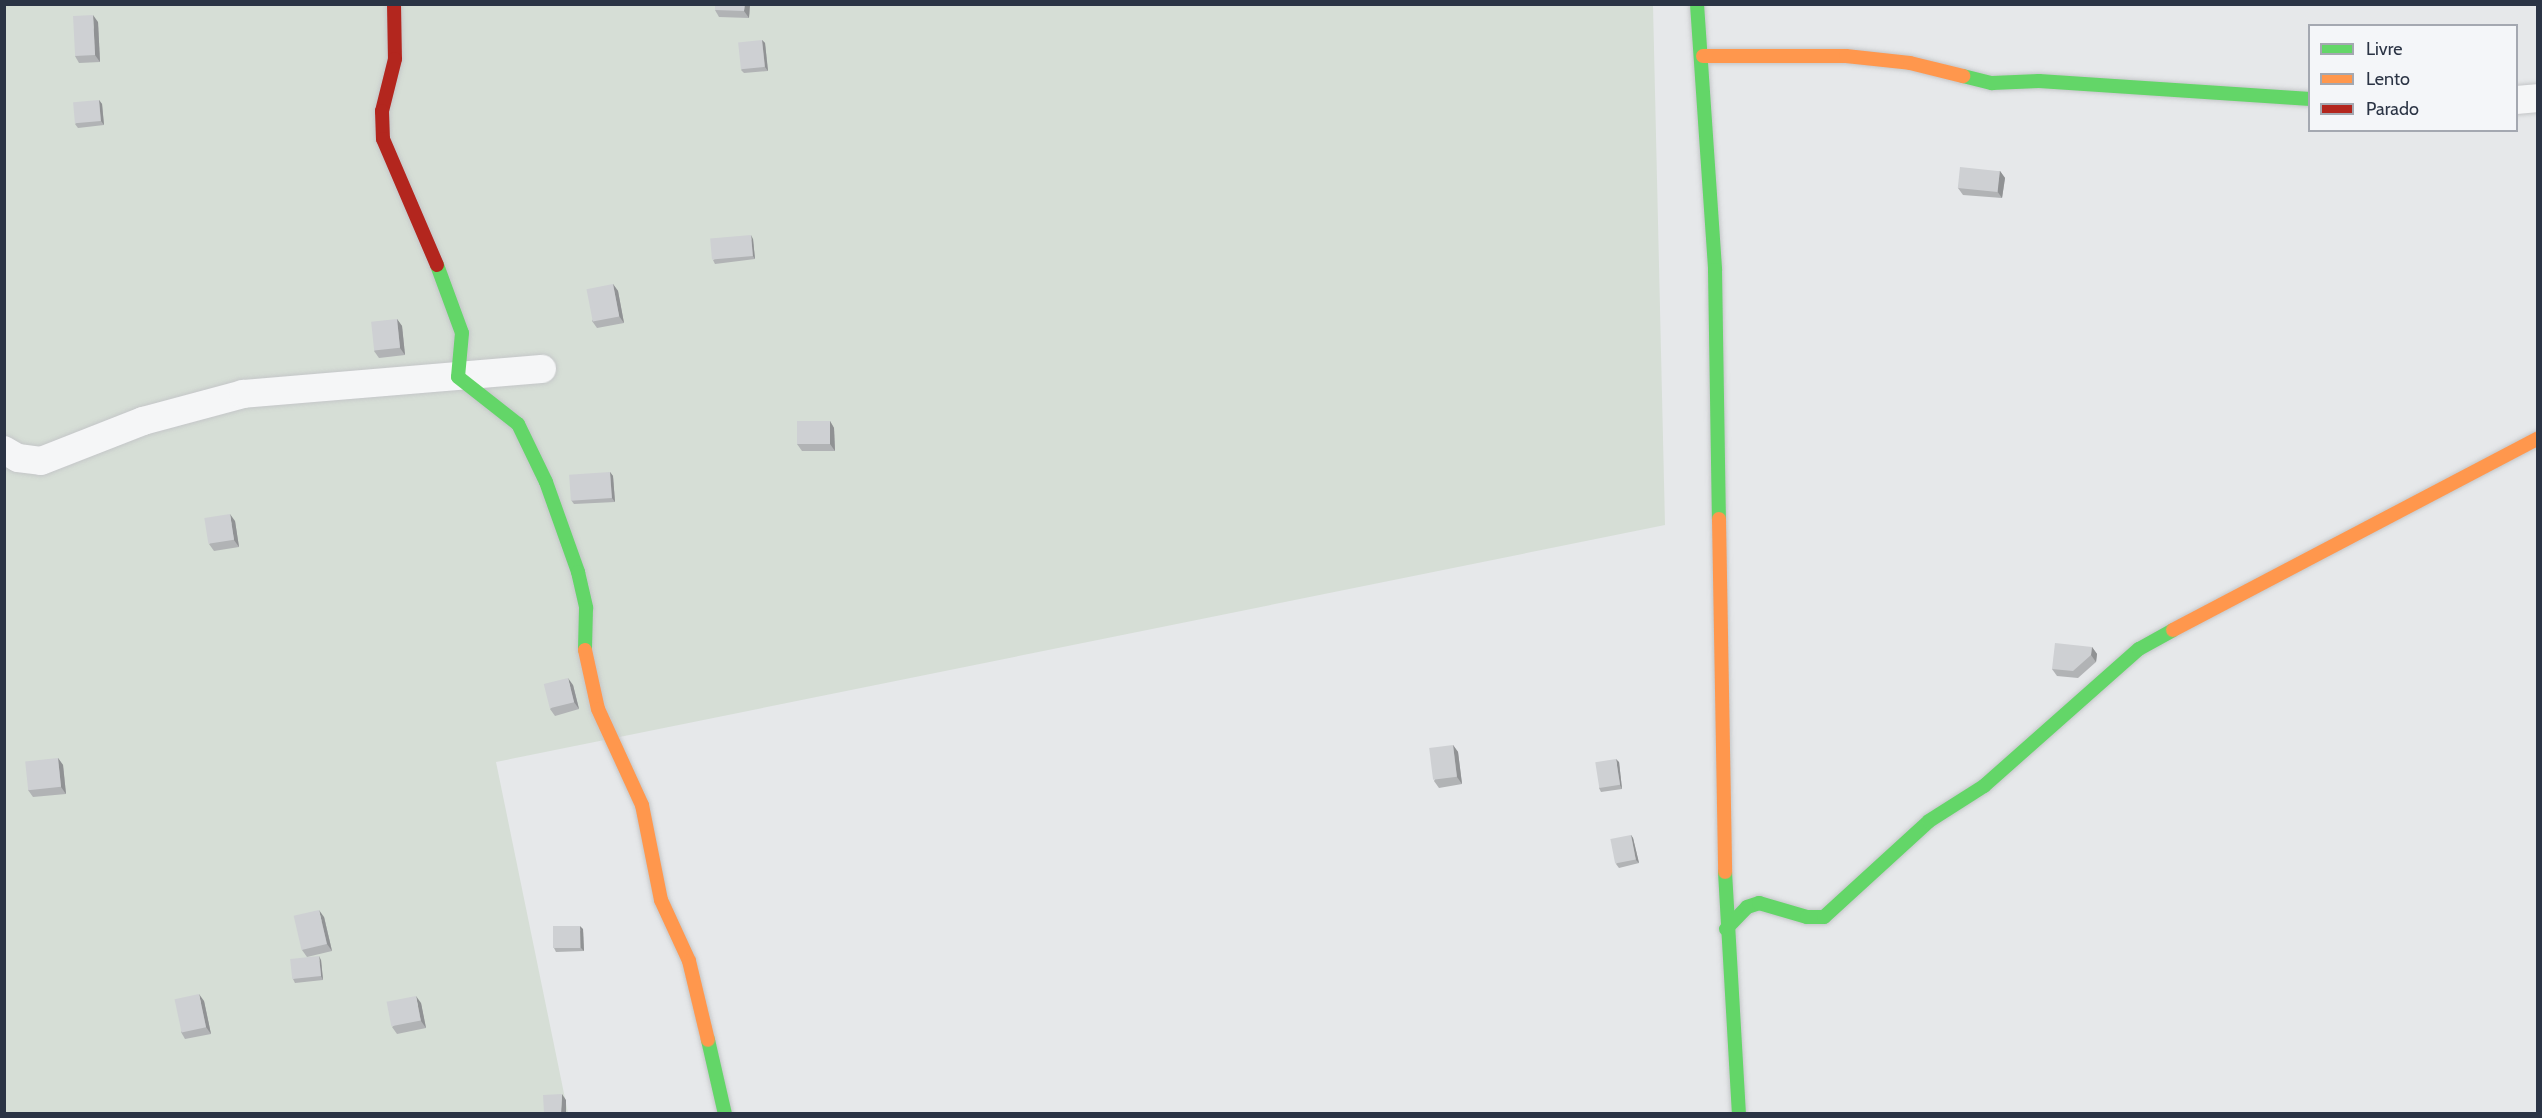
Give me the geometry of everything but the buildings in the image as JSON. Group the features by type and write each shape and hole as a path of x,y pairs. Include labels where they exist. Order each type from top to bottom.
{"street":[{"path":"394,4 395,59 382,111 383,139 450,294 462,333 458,377"},
{"path":"1697,4 1703,56 1715,270 1726,929 1738,1113"},
{"path":"1703,56 1846,56 1910,63 1992,83 2039,81 2308,99"},
{"path":"2518,100 2538,98"},
{"path":"4,450 18,458 41,460 143,421 243,394 542,369"},
{"path":"458,377 518,424 554,505 578,572 586,608 583,643 598,709 642,805 661,900 689,961 725,1113"},
{"path":"1726,929 1747,907 1759,903 1807,917 1824,917 1929,821 1984,786 2139,649 2253,585 2538,438"}],"shaded area":[{"path":"5,5 1653,5 1665,525 496,762 568,1113 5,1114"}],"traffic: fast":[{"path":"1697,4 1715,270 1719,519"},
{"path":"1963,76 1992,83 2039,81 2308,99"},
{"path":"437,265 462,333 458,377 518,424 546,482 578,572 586,608 585,650"},
{"path":"1726,929 1747,907 1759,903 1807,917 1824,917 1929,821 1984,786 2139,649 2173,630"},
{"path":"1725,872 1739,1114"},
{"path":"708,1040 725,1114"}],"traffic: slow":[{"path":"1703,56 1846,56 1910,63 1963,76"},
{"path":"2173,630 2538,438"},
{"path":"1719,519 1725,872"},
{"path":"585,650 598,709 642,805 661,900 689,961 708,1040"}],"traffic: jam":[{"path":"394,4 395,59 382,111 383,139 437,265"}]}
